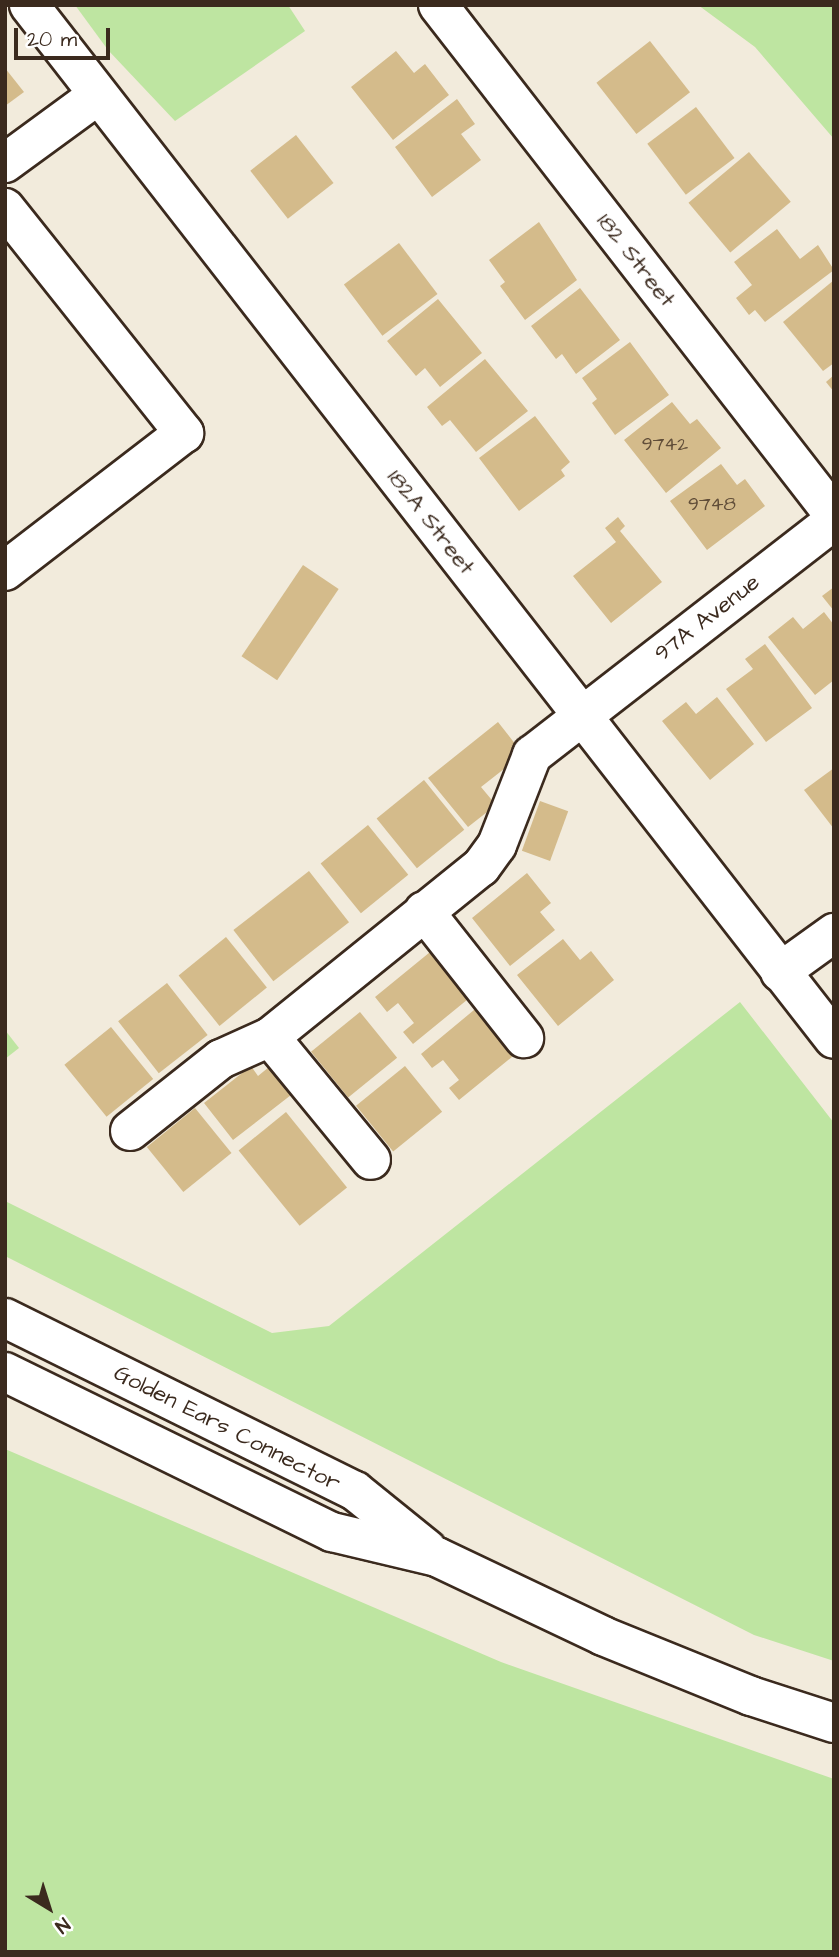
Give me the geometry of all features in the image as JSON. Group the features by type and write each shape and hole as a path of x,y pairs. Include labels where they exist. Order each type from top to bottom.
{"street":[{"name":"182A Street","path":"29,5 834,1039"},
{"name":"182 Street","path":"438,5 834,515"},
{"path":"5,163 97,94"},
{"path":"5,208 184,433 5,571"},
{"name":"97A Avenue","path":"130,1131 221,1059 270,1037 489,857 532,755 834,521"},
{"path":"424,911 524,1038"},
{"path":"780,972 834,933"},
{"path":"270,1037 371,1160"},
{"name":"Golden Ears Connector","path":"5,1318 355,1491 437,1557"},
{"name":"Golden Ears Connector","path":"5,1372 332,1532 437,1557 603,1636 751,1696 834,1723"}],"green space":[{"path":"75,5 288,5 305,31 175,121 108,50"},
{"path":"698,5 834,5 834,139 755,47"},
{"path":"740,1002 834,1123 834,1661 754,1635 5,1256 5,1201 272,1333 329,1326"},
{"path":"5,1030 19,1048 5,1059"},
{"path":"5,1449 501,1662 834,1779 834,1952 5,1952"}],"building":[{"path":"650,41 690,92 636,134 596,83"},
{"path":"396,51 414,73 425,64 449,95 393,140 351,87"},
{"path":"5,68 24,92 5,106"},
{"path":"457,99 475,124 461,134 481,160 432,197 395,147"},
{"path":"696,107 735,158 686,195 647,144"},
{"path":"296,135 334,183 288,219 250,171"},
{"path":"749,152 791,202 730,253 688,203"},
{"path":"539,222 577,280 525,320 500,286 505,282 489,260"},
{"path":"777,229 800,259 818,245 834,270 765,322 755,310 749,315 736,298 752,285 734,262"},
{"path":"399,243 438,294 382,336 344,285"},
{"path":"834,280 834,363 823,371 783,322"},
{"path":"580,288 620,340 576,374 562,354 556,359 531,326"},
{"path":"438,299 482,353 440,387 425,368 416,376 387,341"},
{"path":"630,342 669,395 615,435 592,403 597,399 582,378"},
{"path":"485,359 528,411 476,452 450,420 442,426 427,407"},
{"path":"834,375 834,392 826,382"},
{"path":"672,402 690,424 697,419 721,448 666,493 624,440"},
{"path":"535,416 570,462 561,470 565,476 519,511 479,458"},
{"path":"721,464 737,485 745,479 765,506 707,550 670,501"},
{"path":"618,517 625,526 620,531 662,582 611,623 573,576 616,542 605,528"},
{"path":"303,565 339,589 277,680 241,656"},
{"path":"834,587 834,611 822,596"},
{"path":"824,612 834,625 834,680 815,695 768,637 793,617 803,629"},
{"path":"765,644 812,708 766,742 726,689 753,669 745,659"},
{"path":"717,697 754,744 710,780 662,721 686,702 696,714"},
{"path":"498,722 523,754 481,787 496,805 468,827 428,778"},
{"path":"834,768 834,829 804,790"},
{"path":"424,780 464,830 417,868 377,818"},
{"path":"540,801 568,811 550,861 522,851"},
{"path":"368,825 408,875 361,913 321,863"},
{"path":"309,871 349,922 273,981 233,930"},
{"path":"527,873 551,903 540,912 555,930 510,966 472,918"},
{"path":"226,937 267,988 219,1026 179,975"},
{"path":"563,939 580,960 591,951 614,980 558,1026 517,975"},
{"path":"435,948 473,995 413,1044 403,1032 414,1023 398,1003 387,1012 375,997"},
{"path":"167,983 208,1035 159,1073 118,1021"},
{"path":"480,1005 518,1052 459,1100 449,1088 459,1080 443,1060 432,1068 421,1054"},
{"path":"360,1012 397,1058 348,1097 311,1052"},
{"path":"111,1027 153,1079 107,1117 64,1065"},
{"path":"251,1066 258,1076 269,1067 291,1095 233,1140 204,1103"},
{"path":"405,1066 442,1112 393,1151 356,1106"},
{"path":"195,1108 232,1153 183,1192 147,1147"},
{"path":"286,1112 347,1187 300,1226 239,1150"}]}
